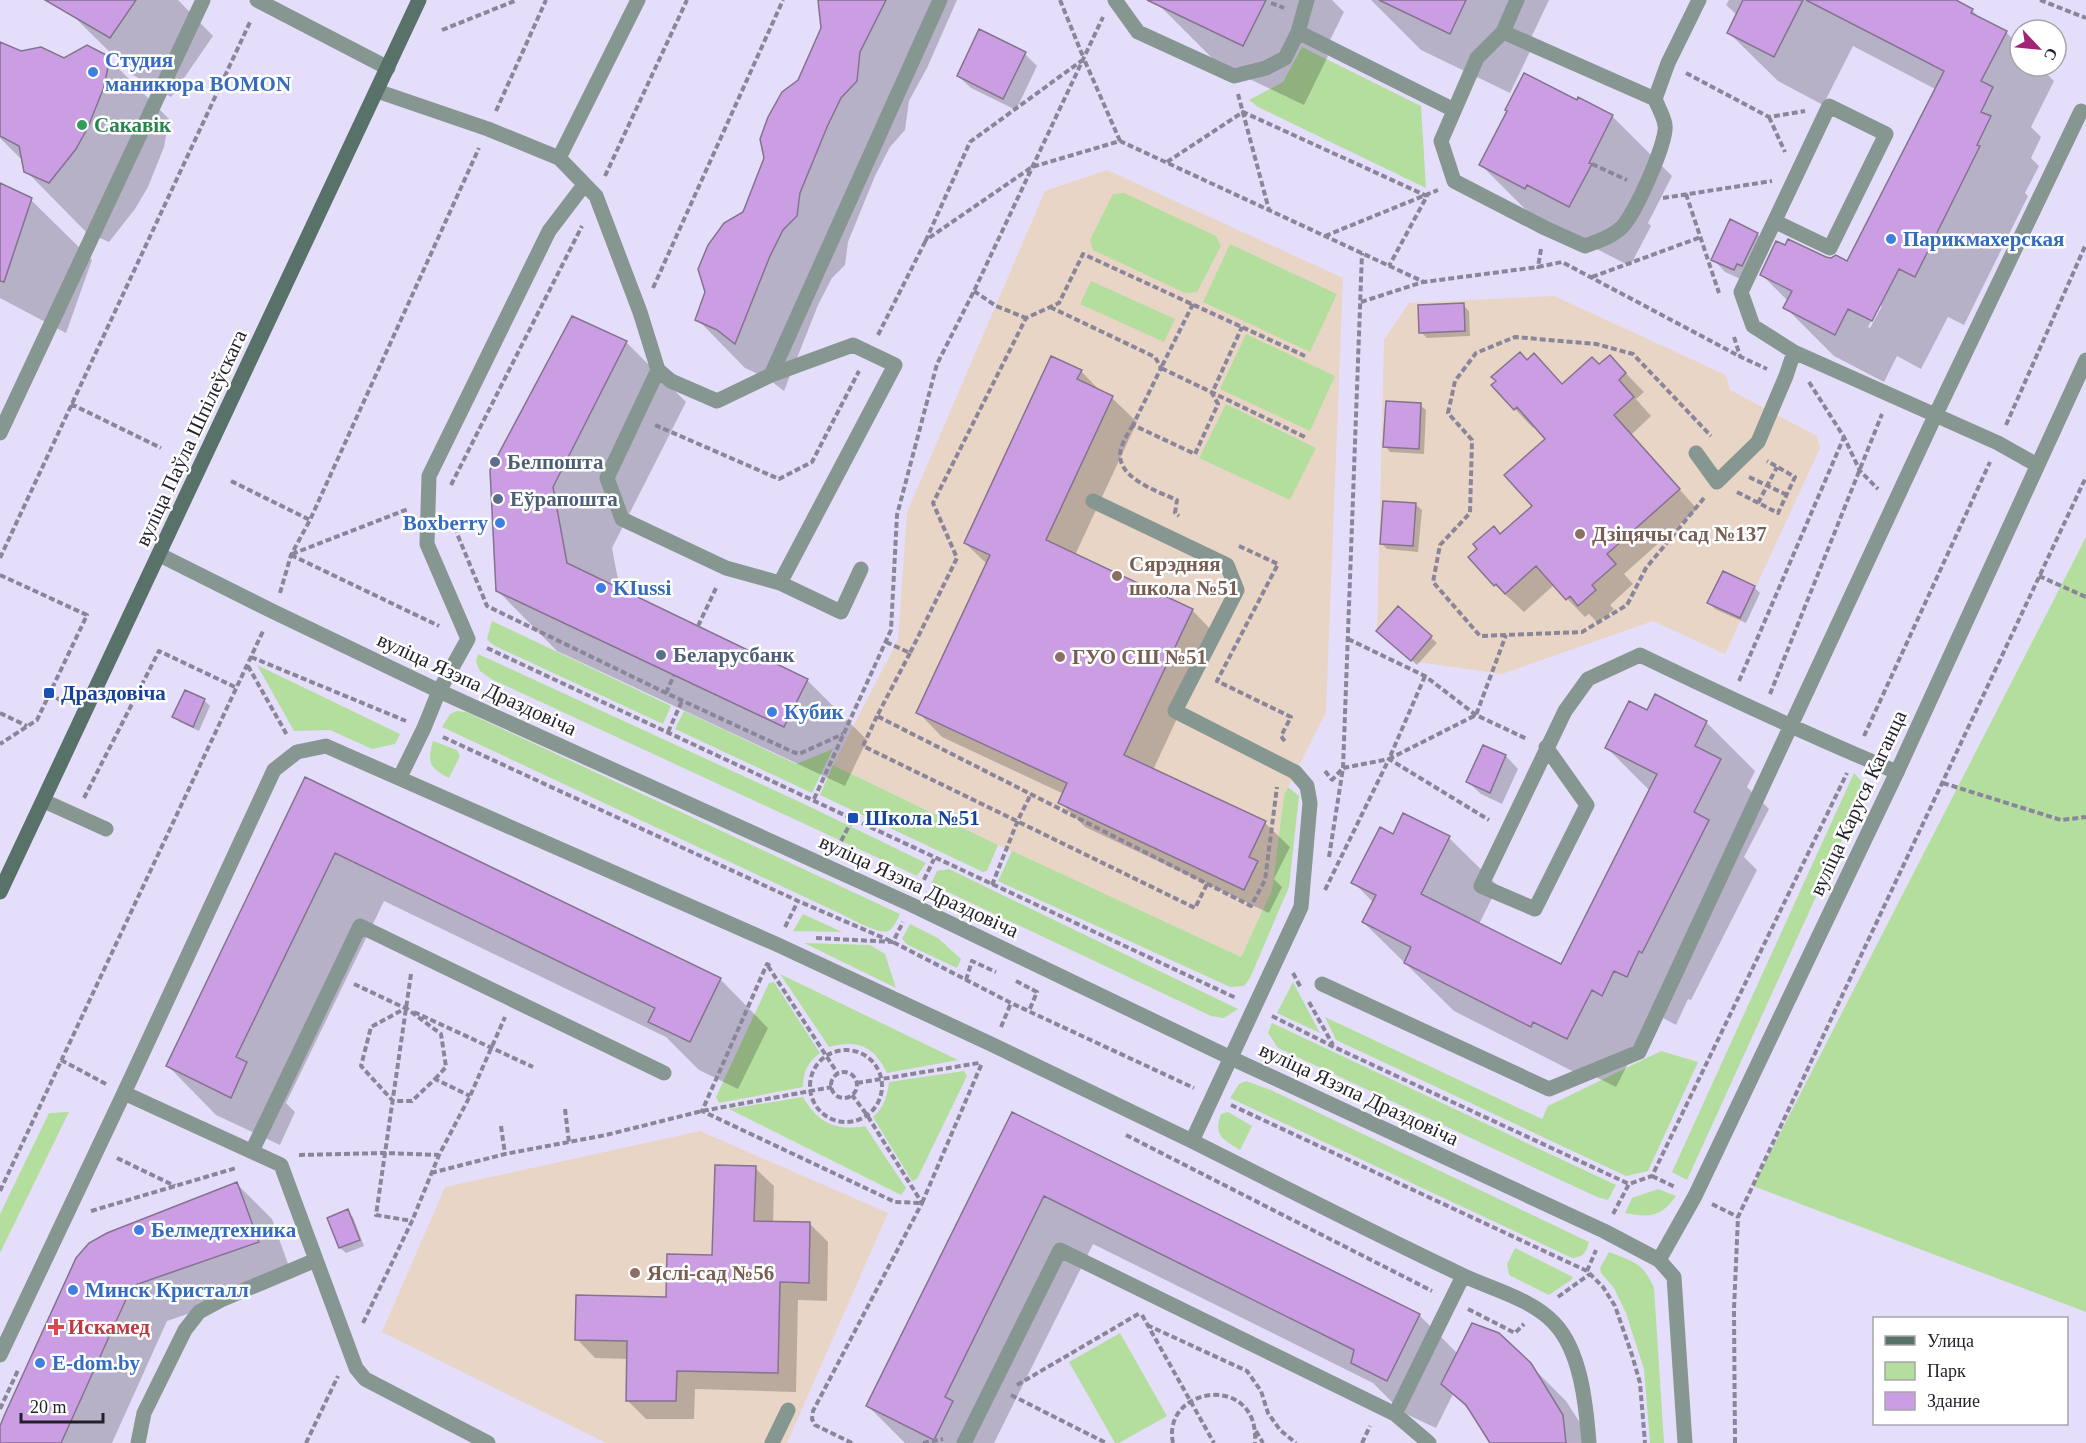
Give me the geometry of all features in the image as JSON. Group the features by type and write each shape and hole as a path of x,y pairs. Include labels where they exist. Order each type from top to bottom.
{"street":[{"path":"0,433 203,0"},
{"name":"вуліца Паўла Шпілеўскага","path":"0,892 419,0"},
{"path":"559,158 638,0"},
{"path":"771,375 940,0"},
{"path":"1111,5 1138,32 1234,76 1266,68 1285,58 1298,32 1307,0"},
{"path":"1517,0 1503,32 1477,58 1441,141 1454,181 1585,246 1605,238 1624,226 1641,195 1655,165 1666,127 1655,99 1668,63 1700,0"},
{"path":"259,1 388,68"},
{"path":"1298,32 1454,110"},
{"path":"1503,32 1655,99"},
{"path":"377,91 488,129 559,158 596,196 640,312 658,370 671,381 717,401 771,375 853,345 895,366 780,583"},
{"path":"1776,222 1830,248 1886,134 1829,106 1741,292 1753,326 1794,352 1998,443 2037,465"},
{"path":"1322,984 1549,1089 1639,1052 1935,416 2081,111"},
{"path":"400,777 439,691 468,639 427,544 435,501 429,476 549,231 584,185"},
{"path":"1696,453 1717,482 1758,442 1794,352"},
{"name":"вуліца Каруся Каганца","path":"1659,1260 1695,1196 1897,772 2086,360"},
{"path":"658,370 607,478 621,519 726,568 780,583 841,612 861,569"},
{"path":"1093,501 1227,565 1237,590 1175,711 1295,772 1307,786 1310,803 1301,907 1192,1141"},
{"name":"вуліца Язэпа Драздовіча","path":"160,555 439,691 998,945 1231,1058 1604,1230 1659,1260"},
{"path":"1546,747 1587,805 1535,909 1481,886 1546,747 1565,711 1588,679 1641,655 1791,727 1897,772"},
{"path":"0,1355 274,770 297,752 326,746 776,944 1192,1141 1463,1276 1541,1310 1556,1324 1575,1355 1589,1443"},
{"path":"44,801 106,829"},
{"path":"252,1152 360,926 664,1073"},
{"path":"124,1093 281,1165 356,1368 365,1379 488,1443"},
{"path":"964,1443 1060,1250 1395,1414 1429,1443"},
{"path":"138,1443 144,1413 185,1330 199,1312 223,1299 316,1260"},
{"path":"1659,1260 1674,1277 1684,1443"},
{"path":"1395,1414 1463,1276"},
{"path":"772,1443 788,1410"}],"path":[{"path":"442,30 518,0"},
{"path":"280,594 291,555 310,520 546,0"},
{"path":"291,555 435,501 574,244 687,0"},
{"path":"640,312 650,295 783,0"},
{"path":"1060,0 1120,141 1424,282"},
{"path":"2040,0 2086,18"},
{"path":"0,558 259,1"},
{"path":"814,799 891,630 897,515 937,364 1111,5"},
{"path":"637,417 779,479 812,462 926,240 970,142 1084,59"},
{"path":"1592,164 1641,195 1686,194 1796,178 1769,117 1668,63"},
{"path":"1234,76 1269,210"},
{"path":"1769,117 1829,106"},
{"path":"1167,163 1243,112"},
{"path":"1243,112 1427,196"},
{"path":"926,240 1032,167 1120,141"},
{"path":"1324,236 1427,196 1454,181"},
{"path":"1686,194 1722,303"},
{"path":"1389,266 1427,196"},
{"path":"1538,267 1545,228"},
{"path":"1591,278 1701,237"},
{"path":"291,555 1629,1184 1652,1176 1856,755 2086,244"},
{"path":"1343,768 1362,253"},
{"path":"1207,884 1195,908 863,746 957,558 933,503 1026,318 1059,303 1083,254 1305,356"},
{"path":"1361,302 1424,282 1562,262 1741,357 1786,376"},
{"path":"974,291 996,306 1026,318"},
{"path":"1193,304 1133,425 1195,454 1218,404 1212,393"},
{"path":"1050,307 1155,357 1161,368 1307,438"},
{"path":"1212,393 1242,327"},
{"path":"1733,336 1741,357"},
{"path":"1749,451 1795,477 1778,513 1717,482 1646,568 1628,605 1582,632 1480,636 1433,582 1440,546 1470,513 1472,440 1448,413 1455,381 1476,352 1515,337 1596,344 1633,354 1733,466 1786,495"},
{"path":"1809,358 1808,382 1844,437 1860,471 1894,505"},
{"path":"1763,712 1889,394"},
{"path":"71,404 161,447"},
{"path":"1732,699 1844,437"},
{"path":"1758,503 1777,466"},
{"path":"1735,1443 1734,1309 1738,1217 2086,477"},
{"path":"231,482 310,520"},
{"path":"435,501 487,606 682,701 799,754 843,734"},
{"path":"698,626 726,568"},
{"path":"0,575 87,615 38,720 0,744"},
{"path":"2039,576 2086,597"},
{"path":"0,1191 266,626"},
{"path":"1310,803 1343,768 1389,759 1476,715 1506,635"},
{"path":"1348,639 1425,676 1476,715 1546,747"},
{"path":"886,642 910,653"},
{"path":"76,814 159,651 237,688"},
{"path":"251,657 424,728 798,901 893,942 1011,1003 1587,1271 1603,1287 1615,1306 1632,1355 1640,1383 1645,1443"},
{"path":"247,666 297,752"},
{"path":"666,693 674,675"},
{"path":"1323,892 1389,759 1425,676"},
{"path":"668,732 682,701"},
{"path":"0,713 27,726"},
{"path":"877,716 1251,906 1265,880 1278,776 1283,767"},
{"path":"1389,759 1506,831"},
{"path":"1943,783 2061,820 2086,817"},
{"path":"992,885 1031,794"},
{"path":"828,867 853,818"},
{"path":"781,936 798,901"},
{"path":"411,1221 376,1215 414,952"},
{"path":"966,980 972,961 999,973"},
{"path":"767,964 778,969"},
{"path":"767,964 838,1074"},
{"path":"702,1111 767,964"},
{"path":"337,975 533,1067"},
{"path":"1008,977 1037,992 1029,1011"},
{"path":"306,1443 411,1221 430,1173 470,1096 513,1000"},
{"path":"852,1443 815,1425 812,1419 813,1411 922,1203 982,1063 993,1045 1011,1003"},
{"path":"406,1008 441,1034 446,1067 412,1101 393,1101 361,1066 371,1027 406,1008"},
{"path":"849,1050 871,1059 878,1069 881,1080 879,1099 867,1115 844,1122 832,1119 822,1112 814,1102 810,1091 813,1071 818,1062 837,1051 849,1050"},
{"path":"972,1058 982,1063"},
{"path":"62,1060 124,1093"},
{"path":"856,1083 982,1063"},
{"path":"849,1073 856,1083 855,1091 845,1098 834,1094 831,1087 838,1074 849,1073"},
{"path":"435,1078 470,1096"},
{"path":"430,1173 702,1111 831,1087"},
{"path":"852,1095 922,1203"},
{"path":"565,1109 569,1143"},
{"path":"702,1111 895,1202 922,1203"},
{"path":"501,1126 506,1154"},
{"path":"281,1165 288,1156 385,1153 439,1155"},
{"path":"116,1158 176,1186"},
{"path":"91,1211 243,1166"},
{"path":"1122,1280 1214,1443"},
{"path":"1106,1443 1006,1392 1140,1312"},
{"path":"1147,1325 1247,1371 1260,1391 1268,1413 1280,1430 1296,1443"},
{"path":"1173,1443 1174,1425 1180,1412 1190,1401 1203,1395 1217,1394 1231,1397 1243,1405 1252,1417 1263,1443"},
{"path":"1255,1443 1256,1431"}],"shaded area":[{"name":"Сярэдняя школа №51","path":"1107,170 1343,278 1326,712 1284,795 1272,890 1241,957 1006,849 833,765 898,640 907,512 1045,191"},
{"name":"Дзіцячы сад №137","path":"1554,296 1726,375 1730,390 1817,436 1820,448 1725,654 1653,621 1502,674 1411,661 1377,631 1384,340 1409,303"},
{"name":"Яслі-сад №56","path":"700,1131 888,1213 787,1443 606,1443 382,1332 445,1187"}],"green space":[{"path":"1302,47 1421,106 1426,188 1258,107 1249,100 1283,82"},
{"path":"1124,193 1216,236 1221,246 1197,292 1185,293 1093,250 1090,240 1113,194"},
{"path":"1230,244 1337,294 1310,352 1203,302"},
{"path":"1091,281 1175,319 1164,342 1080,304"},
{"path":"1246,334 1335,376 1310,431 1220,389"},
{"path":"1226,404 1316,448 1290,500 1199,458"},
{"path":"2086,537 2086,1312 1753,1186"},
{"path":"492,621 671,706 663,724 493,645 487,639"},
{"path":"478,654 802,803 926,863 917,876 491,679 480,671 476,662"},
{"path":"257,665 400,734 395,744 372,749 330,730 294,731"},
{"path":"457,711 466,712 900,914 894,926 888,931 878,931 864,925 442,727 450,714"},
{"path":"684,711 796,764 833,749 812,793 675,729"},
{"path":"433,741 457,750 460,756 449,778 437,771 431,764 430,754"},
{"path":"833,765 998,845 987,871 983,872 820,795"},
{"path":"1854,773 1864,784 1861,798 1687,1180 1672,1172"},
{"path":"1288,787 1299,796 1289,887 1250,978 1244,986 1230,987 998,881 1012,851 1241,957 1272,890 1284,795"},
{"path":"949,869 1238,1009 1224,1018 1211,1016 931,884 937,871"},
{"path":"803,914 842,932 793,931"},
{"path":"910,924 938,938 961,959 957,968 908,945 902,939"},
{"path":"804,943 870,945 885,954 896,988"},
{"path":"780,974 958,1060 887,1073 877,1056 864,1047 848,1044 829,1047"},
{"path":"774,982 820,1053 807,1068 803,1087 719,1103 716,1097 769,983"},
{"path":"1293,982 1320,1033 1277,1013"},
{"path":"1325,1017 1542,1119 1548,1106 1661,1051 1698,1062 1648,1171 1626,1176 1336,1040"},
{"path":"1272,1023 1616,1185 1608,1200 1597,1197 1278,1048 1268,1033"},
{"path":"964,1071 967,1076 917,1179 912,1181 873,1117 884,1101 889,1082"},
{"path":"1246,1081 1271,1090 1589,1242 1587,1249 1579,1257 1572,1258 1230,1098 1239,1084"},
{"path":"803,1097 815,1114 829,1124 845,1127 865,1126 906,1188 901,1195 729,1109"},
{"path":"69,1112 0,1253 0,1214 49,1113"},
{"path":"1228,1112 1252,1126 1240,1150 1224,1140 1219,1132 1221,1114"},
{"path":"1658,1189 1676,1196 1660,1212 1648,1215 1625,1213 1632,1198"},
{"path":"1515,1248 1573,1277 1549,1295 1509,1275 1507,1264"},
{"path":"1609,1252 1642,1268 1654,1288 1664,1443 1650,1443 1644,1369 1626,1313 1614,1288 1601,1273 1600,1268"},
{"path":"1120,1333 1167,1416 1119,1443 1115,1443 1069,1362"}],"building":[{"path":"45,0 136,0 110,38"},
{"path":"818,0 886,0 860,52 857,81 841,98 827,127 800,193 797,216 783,230 770,256 735,344 717,330 695,320 705,292 698,269 708,245 724,223 743,212 764,158 760,139 768,117 782,92 798,80 821,28"},
{"path":"1147,0 1266,0 1243,46"},
{"path":"1379,0 1466,0 1450,34"},
{"path":"1743,0 1803,0 1774,57 1727,33"},
{"path":"1806,0 1956,0 1973,9 1971,13 2007,31 1981,81 1993,87 1981,112 1991,116 1977,145 1980,146 1915,277 1899,269 1872,321 1848,309 1835,335 1783,308 1792,291 1760,275 1776,241 1785,245 1788,239 1826,257 1831,258 1836,255 1847,261 1944,71"},
{"path":"979,29 1026,52 1003,99 957,76"},
{"path":"0,42 21,51 41,47 64,58 87,45 110,57 104,87 88,127 76,149 49,183 24,172 19,146 0,136"},
{"path":"1524,73 1613,115 1589,163 1592,164 1569,207 1527,185 1525,189 1479,165"},
{"path":"0,183 32,198 4,282 0,281"},
{"path":"1730,219 1758,233 1742,266 1737,264 1734,270 1711,260"},
{"path":"1464,303 1465,331 1419,333 1418,305"},
{"path":"572,316 627,341 553,487 567,563 808,679 784,727 496,591 490,470"},
{"path":"1520,352 1527,360 1534,353 1562,384 1592,357 1599,364 1610,355 1626,373 1619,380 1634,397 1614,415 1680,489 1607,554 1616,564 1592,585 1596,590 1578,606 1570,596 1566,600 1536,566 1505,594 1496,584 1494,586 1468,557 1477,549 1473,544 1494,526 1500,534 1532,506 1504,475 1545,439 1517,407 1514,410 1491,385 1496,381 1491,377"},
{"path":"1051,356 1082,370 1077,379 1113,396 1046,540 1193,609 1124,755 1266,821 1249,857 1258,861 1244,890 1058,803 1067,783 916,713 990,555 964,543"},
{"path":"1386,401 1421,403 1419,449 1383,447"},
{"path":"1383,501 1416,503 1413,546 1380,544"},
{"path":"1723,571 1755,586 1740,618 1707,603"},
{"path":"1398,606 1432,636 1411,661 1376,631"},
{"path":"185,690 205,699 193,727 172,717"},
{"path":"1655,694 1707,721 1695,746 1721,759 1694,812 1709,820 1642,953 1639,951 1627,977 1614,971 1602,996 1592,990 1567,1039 1533,1022 1531,1027 1404,963 1411,947 1362,922 1376,895 1351,883 1380,827 1393,834 1403,813 1450,836 1421,894 1561,964 1657,774 1605,748 1629,701 1647,710"},
{"path":"1483,745 1506,755 1490,793 1466,782"},
{"path":"305,777 721,978 690,1042 648,1022 655,1008 335,853 236,1057 247,1062 231,1098 166,1066"},
{"path":"1012,1112 1420,1314 1387,1381 1351,1363 1354,1350 1044,1196 945,1397 953,1401 934,1440 866,1406"},
{"path":"715,1165 756,1166 754,1221 810,1222 809,1283 780,1282 778,1373 677,1371 676,1401 626,1401 627,1341 575,1340 576,1295 666,1297 667,1254 712,1255"},
{"path":"237,1182 259,1242 132,1286 61,1443 0,1443 0,1426 4,1416 76,1258 89,1243 107,1233"},
{"path":"348,1209 360,1240 339,1248 327,1218"},
{"path":"1472,1323 1499,1333 1531,1363 1563,1415 1566,1443 1490,1443 1466,1405 1441,1384"}],"place":[{"name":"Студия маникюра BOMON","path":"93,72"},
{"name":"Сакавік","path":"82,125"},
{"name":"Парикмахерская","path":"1891,239"},
{"name":"Белпошта","path":"495,462"},
{"name":"Еўрапошта","path":"498,499"},
{"name":"Boxberry","path":"500,523"},
{"name":"Дзіцячы сад №137","path":"1580,534"},
{"name":"Сярэдняя школа №51","path":"1117,576"},
{"name":"KIussi","path":"601,588"},
{"name":"Беларусбанк","path":"661,655"},
{"name":"ГУО СШ №51","path":"1060,657"},
{"name":"Драздовіча","path":"49,693"},
{"name":"Кубик","path":"772,712"},
{"name":"Школа №51","path":"853,818"},
{"name":"Белмедтехника","path":"139,1230"},
{"name":"Яслі-сад №56","path":"635,1273"},
{"name":"Минск Кристалл","path":"73,1290"},
{"name":"Искамед","path":"56,1327"},
{"name":"E-dom.by","path":"40,1363"}]}
